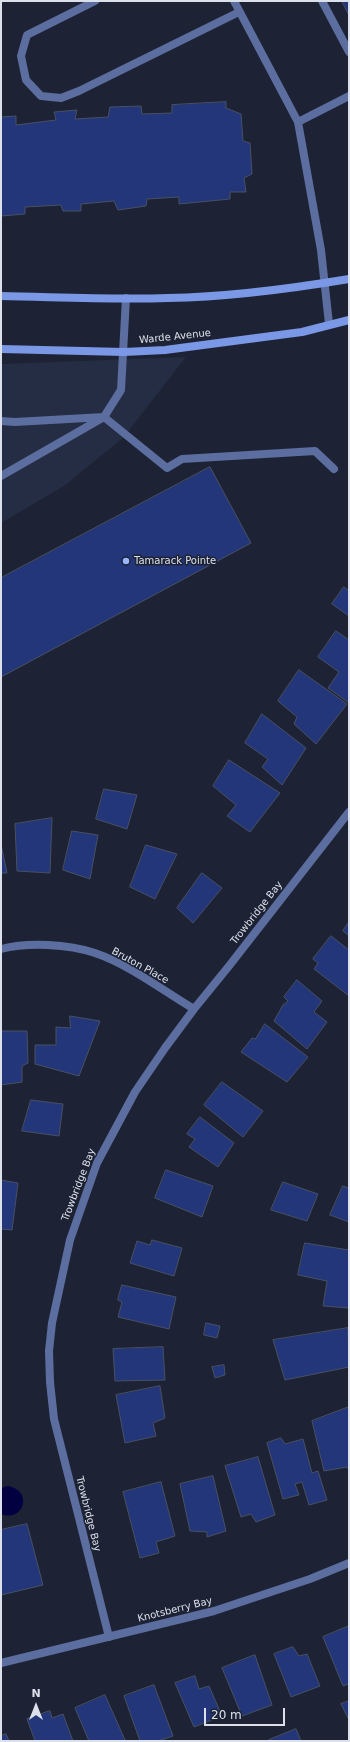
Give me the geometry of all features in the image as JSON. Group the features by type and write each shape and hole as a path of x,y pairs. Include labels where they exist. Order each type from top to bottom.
{"main road":[{"path":"1,296 168,298 281,290 349,279"},
{"name":"Warde Avenue","path":"1,349 124,352 164,350 302,332 349,320"}],"street":[{"path":"95,1 27,35 21,56 26,80 41,96 60,98 79,91 239,12"},
{"path":"234,1 298,122 321,250 329,324"},
{"path":"322,1 349,52"},
{"path":"298,122 349,96"},
{"path":"1,476 104,417 121,390 126,298"},
{"path":"1,421 15,422 104,417 167,468 182,458 315,451 334,469"},
{"name":"Trowbridge Bay","path":"110,1637 54,1419 50,1382 52,1323 70,1240 97,1163 135,1092 194,1009 349,812"},
{"name":"Bruton Place","path":"1,949 37,945 67,947 94,953 119,964 194,1009"},
{"name":"Knotsberry Bay","path":"1,1663 214,1611 349,1563"}],"shaded area":[{"path":"186,357 123,438 64,486 1,523 1,364"},
{"path":"8,1486 16,1489 21,1494 23,1499 20,1510 9,1516 1,1514 1,1488"}],"building":[{"path":"342,1 349,1 349,15"},
{"path":"226,102 226,108 241,114 243,141 250,143 252,174 244,178 246,192 230,192 230,199 179,204 179,197 147,199 146,206 118,210 114,201 81,204 81,211 63,211 61,205 25,207 25,214 1,216 1,117 16,116 16,125 56,120 54,112 77,110 75,119 108,117 110,107 141,106 142,114 172,113 172,105"},
{"name":"Tamarack Pointe","path":"210,467 251,543 1,677 1,578"},
{"path":"344,587 349,591 349,616 332,604"},
{"path":"336,631 349,640 349,703 328,688 339,672 318,657"},
{"path":"299,670 347,704 316,744 294,724 297,717 278,701"},
{"path":"262,714 306,748 282,785 262,767 268,759 245,743"},
{"path":"229,760 280,793 250,832 227,816 236,805 213,786"},
{"path":"104,789 137,795 127,829 96,819"},
{"path":"52,818 50,873 17,871 15,824"},
{"path":"72,831 98,835 90,879 63,870"},
{"path":"1,844 7,873 1,873"},
{"path":"146,845 177,854 155,899 130,887"},
{"path":"202,873 222,888 193,923 177,908"},
{"path":"349,922 349,936 343,931"},
{"path":"331,936 349,950 349,996 314,969 318,963 313,959"},
{"path":"297,980 322,1001 314,1012 327,1022 307,1049 274,1021 283,1005 288,1001 284,997"},
{"path":"70,1016 100,1021 79,1076 35,1064 35,1045 56,1045 56,1027 70,1028"},
{"path":"265,1024 308,1057 287,1082 241,1052 252,1038 255,1039"},
{"path":"1,1031 27,1031 28,1063 22,1066 22,1082 1,1085"},
{"path":"222,1082 263,1111 243,1137 204,1105"},
{"path":"31,1100 63,1104 59,1136 22,1131"},
{"path":"200,1117 234,1143 218,1167 189,1147 195,1139 187,1134"},
{"path":"166,1170 213,1186 202,1217 155,1198"},
{"path":"1,1180 18,1183 12,1230 1,1229"},
{"path":"283,1182 318,1194 307,1221 271,1210"},
{"path":"343,1186 349,1188 349,1222 330,1215"},
{"path":"152,1240 182,1248 174,1276 130,1263 137,1241 150,1245"},
{"path":"305,1243 349,1250 349,1308 323,1306 327,1281 298,1275"},
{"path":"122,1285 176,1297 169,1329 118,1317 122,1302 118,1300"},
{"path":"206,1323 220,1326 217,1338 204,1335"},
{"path":"348,1328 349,1367 285,1380 273,1340"},
{"path":"163,1347 165,1380 115,1381 113,1349"},
{"path":"224,1365 225,1375 215,1378 212,1367"},
{"path":"160,1386 165,1418 153,1423 156,1436 125,1443 116,1395"},
{"path":"349,1407 349,1470 347,1467 324,1471 312,1421"},
{"path":"281,1438 285,1444 303,1439 312,1473 318,1471 327,1500 309,1505 302,1482 295,1484 299,1495 283,1499 267,1443"},
{"path":"258,1457 275,1515 256,1522 251,1514 241,1517 225,1466"},
{"path":"213,1476 226,1531 207,1537 207,1532 190,1531 180,1484"},
{"path":"161,1482 175,1536 156,1542 159,1553 140,1558 123,1492"},
{"path":"27,1524 43,1585 1,1595 1,1530"},
{"path":"349,1626 349,1684 343,1686 323,1637"},
{"path":"293,1647 299,1656 307,1654 320,1686 291,1697 274,1654"},
{"path":"255,1655 272,1705 242,1716 222,1668"},
{"path":"195,1676 199,1689 209,1686 222,1716 194,1727 175,1683"},
{"path":"154,1685 173,1736 158,1741 140,1741 124,1696"},
{"path":"105,1695 125,1740 123,1741 89,1741 75,1708"},
{"path":"349,1701 349,1720 341,1704"},
{"path":"50,1711 52,1718 63,1714 73,1741 35,1741 27,1719"},
{"path":"296,1729 301,1741 269,1740"},
{"path":"6,1734 9,1741 1,1741 1,1736"}],"place":[{"name":"Tamarack Pointe","path":"126,561"}]}
